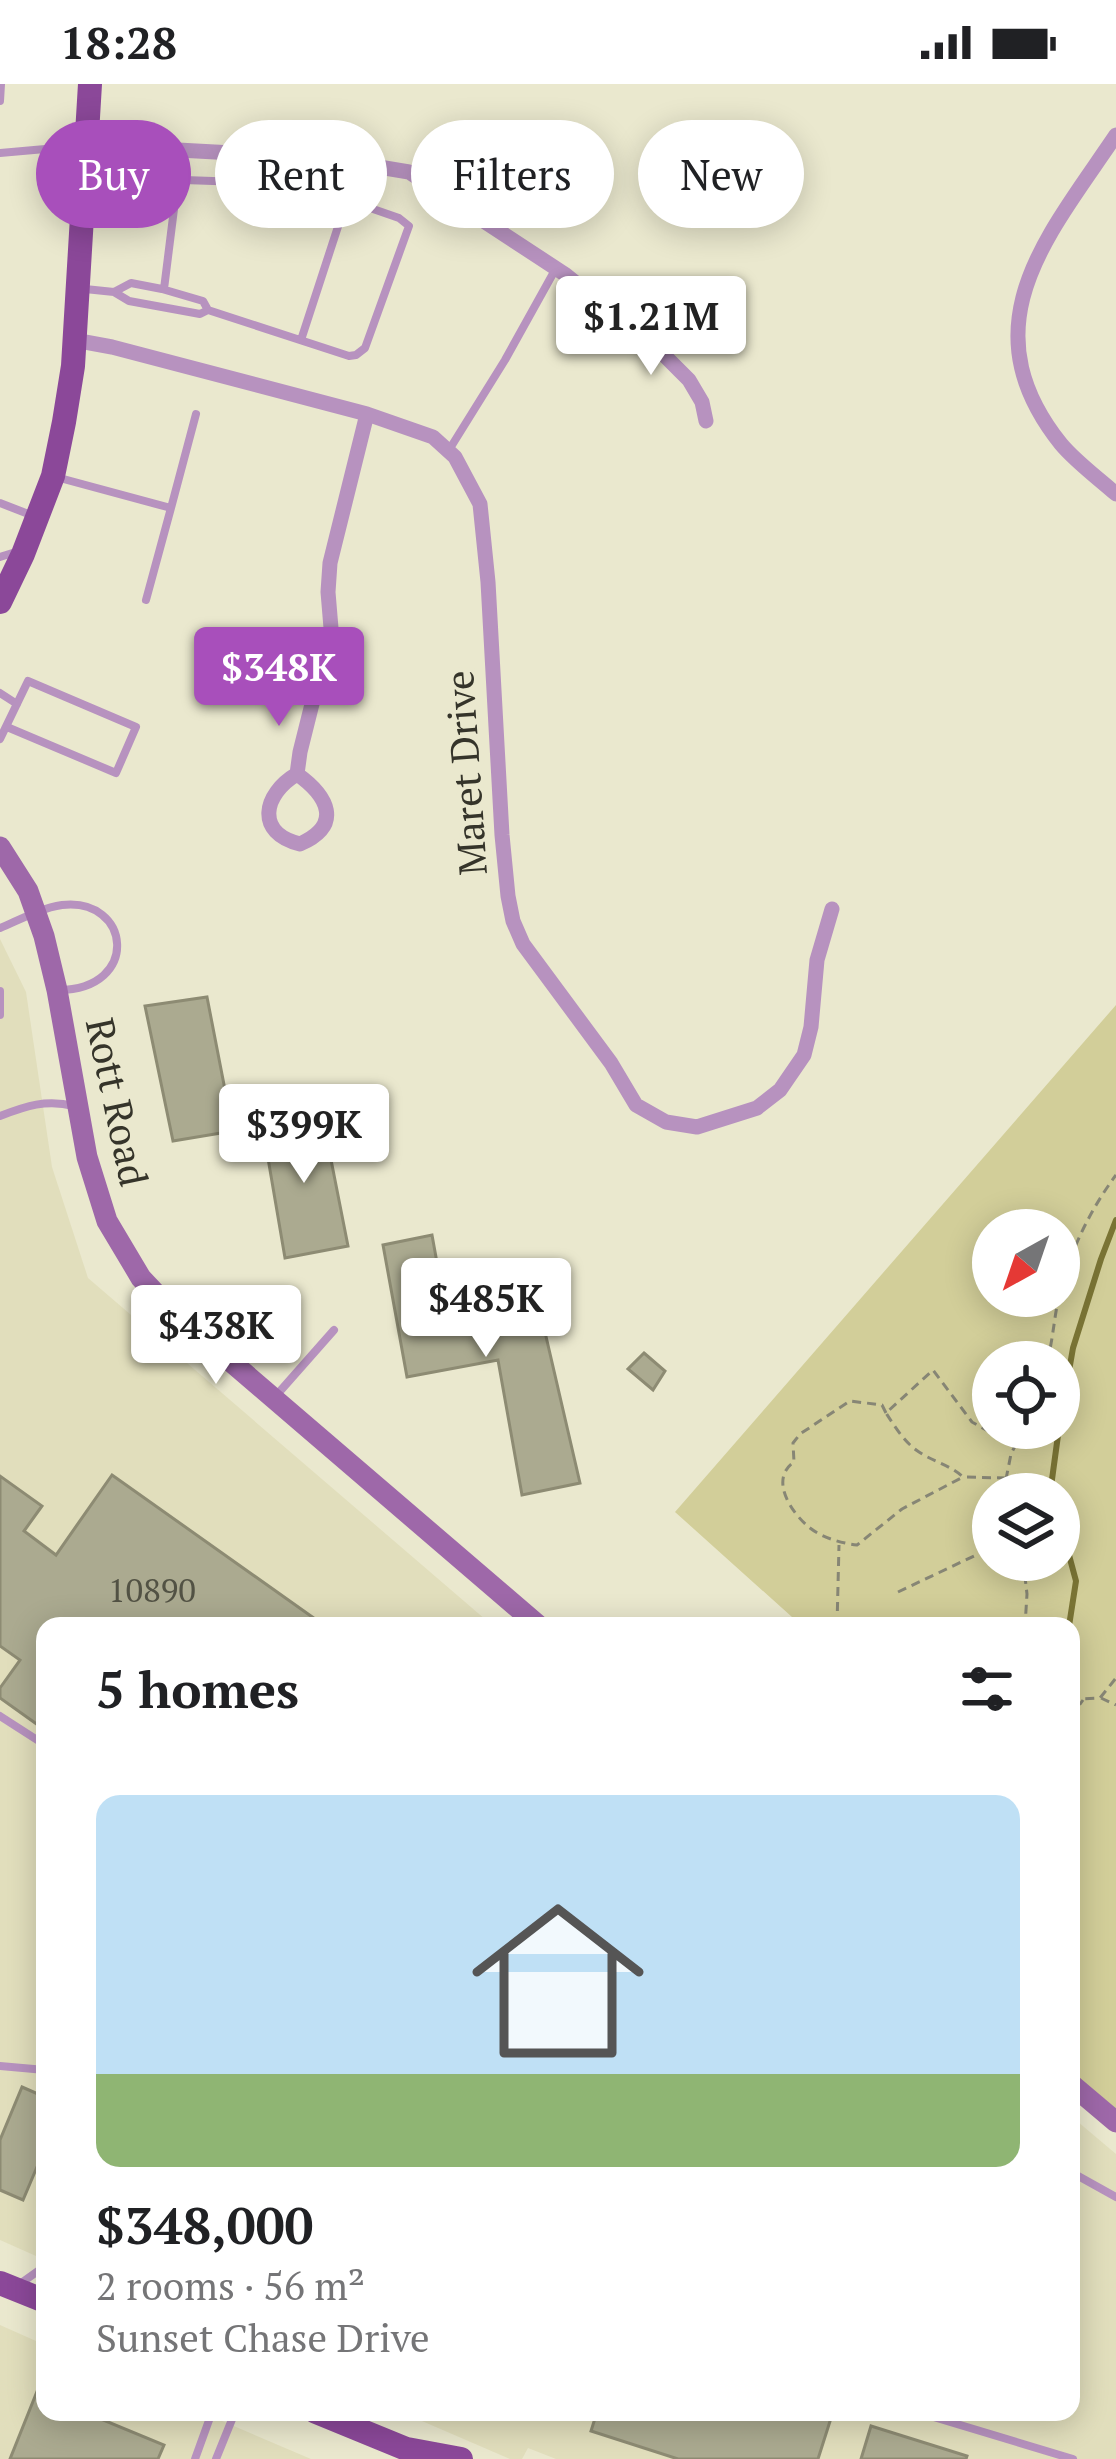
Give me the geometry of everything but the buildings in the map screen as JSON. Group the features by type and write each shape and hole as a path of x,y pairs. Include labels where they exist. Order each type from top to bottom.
{"main road":[{"path":"88,120 90,84"},
{"path":"0,602 53,476 74,340 82,228"},
{"path":"7,2285 36,2297"},
{"path":"337,2421 414,2454 460,2459"}],"street":[{"path":"1116,134 1053,229 1023,290 1018,313 1020,358 1034,404 1063,446 1116,494"},
{"path":"191,151 325,158 409,172 556,268 660,351 688,380 702,402 706,421"},
{"path":"74,340 367,414 433,437 449,450"},
{"path":"298,774 327,804 321,832 300,844 285,841 274,830 268,805 298,774 331,628 330,563 367,414"},
{"name":"Maret Drive","path":"449,450 480,504 502,835 513,921 523,944 637,1105 666,1122 697,1127 757,1108 780,1090 804,1055 817,960 832,909"},
{"name":"Rott Road","path":"0,847 37,913 99,1199 130,1263 173,1312 528,1617"},
{"path":"1080,2092 1116,2122"}],"lane":[{"path":"0,101 2,84"},
{"path":"0,153 36,150"},
{"path":"164,289 177,191 184,181 215,182"},
{"path":"114,292 131,283 164,289 203,301 208,310 349,356 360,353 408,231 407,223 387,213"},
{"path":"301,340 338,228"},
{"path":"449,450 556,268"},
{"path":"78,288 200,314 208,310"},
{"path":"146,600 196,414"},
{"path":"53,476 171,508"},
{"path":"0,503 38,518"},
{"path":"0,557 26,548"},
{"path":"0,739 28,681 136,727 116,773 7,727"},
{"path":"0,693 17,704"},
{"path":"0,928 61,905 91,909 110,923 118,943 106,974 79,990 57,990"},
{"path":"0,992 0,1015"},
{"path":"0,1116 33,1103 77,1106"},
{"path":"273,1399 334,1330"},
{"path":"0,1716 36,1739"},
{"path":"0,2066 36,2069"},
{"path":"1080,2177 1116,2197"},
{"path":"7,2285 36,2270"},
{"path":"196,2459 208,2421"},
{"path":"216,2459 231,2421"},
{"path":"947,2421 1073,2459"}],"path":[{"path":"1051,1341 1059,1293 1080,1235 1116,1174"},
{"path":"886,1413 933,1370 972,1422"},
{"path":"964,1478 917,1451 882,1405 850,1401 800,1434 793,1443 794,1462 782,1476 790,1507 812,1530 839,1543 857,1545 902,1509 972,1478"},
{"path":"837,1617 839,1543"},
{"path":"898,1592 972,1557"},
{"path":"1025,1581 1026,1617"},
{"path":"1100,1698 1116,1678"},
{"path":"1080,1698 1100,1698 1116,1706"},
{"path":"1080,1705 1084,1699"}],"shaded area":[{"path":"0,939 26,992 52,1167 88,1278 483,1617 36,1617 36,2256 0,2240"},
{"path":"1116,1005 1116,2109 1080,2079 1080,1617 792,1617 675,1512"},
{"path":"1080,2124 1116,2154 1116,2459 556,2459 528,2448 522,2459 510,2459 422,2421 1080,2421"},
{"path":"0,2325 36,2341 36,2421 222,2421 311,2459 0,2459"}],"waterway":[{"path":"1075,1341 1116,1220"},
{"path":"1053,1473 1056,1449"},
{"path":"1070,1617 1076,1581"}]}
